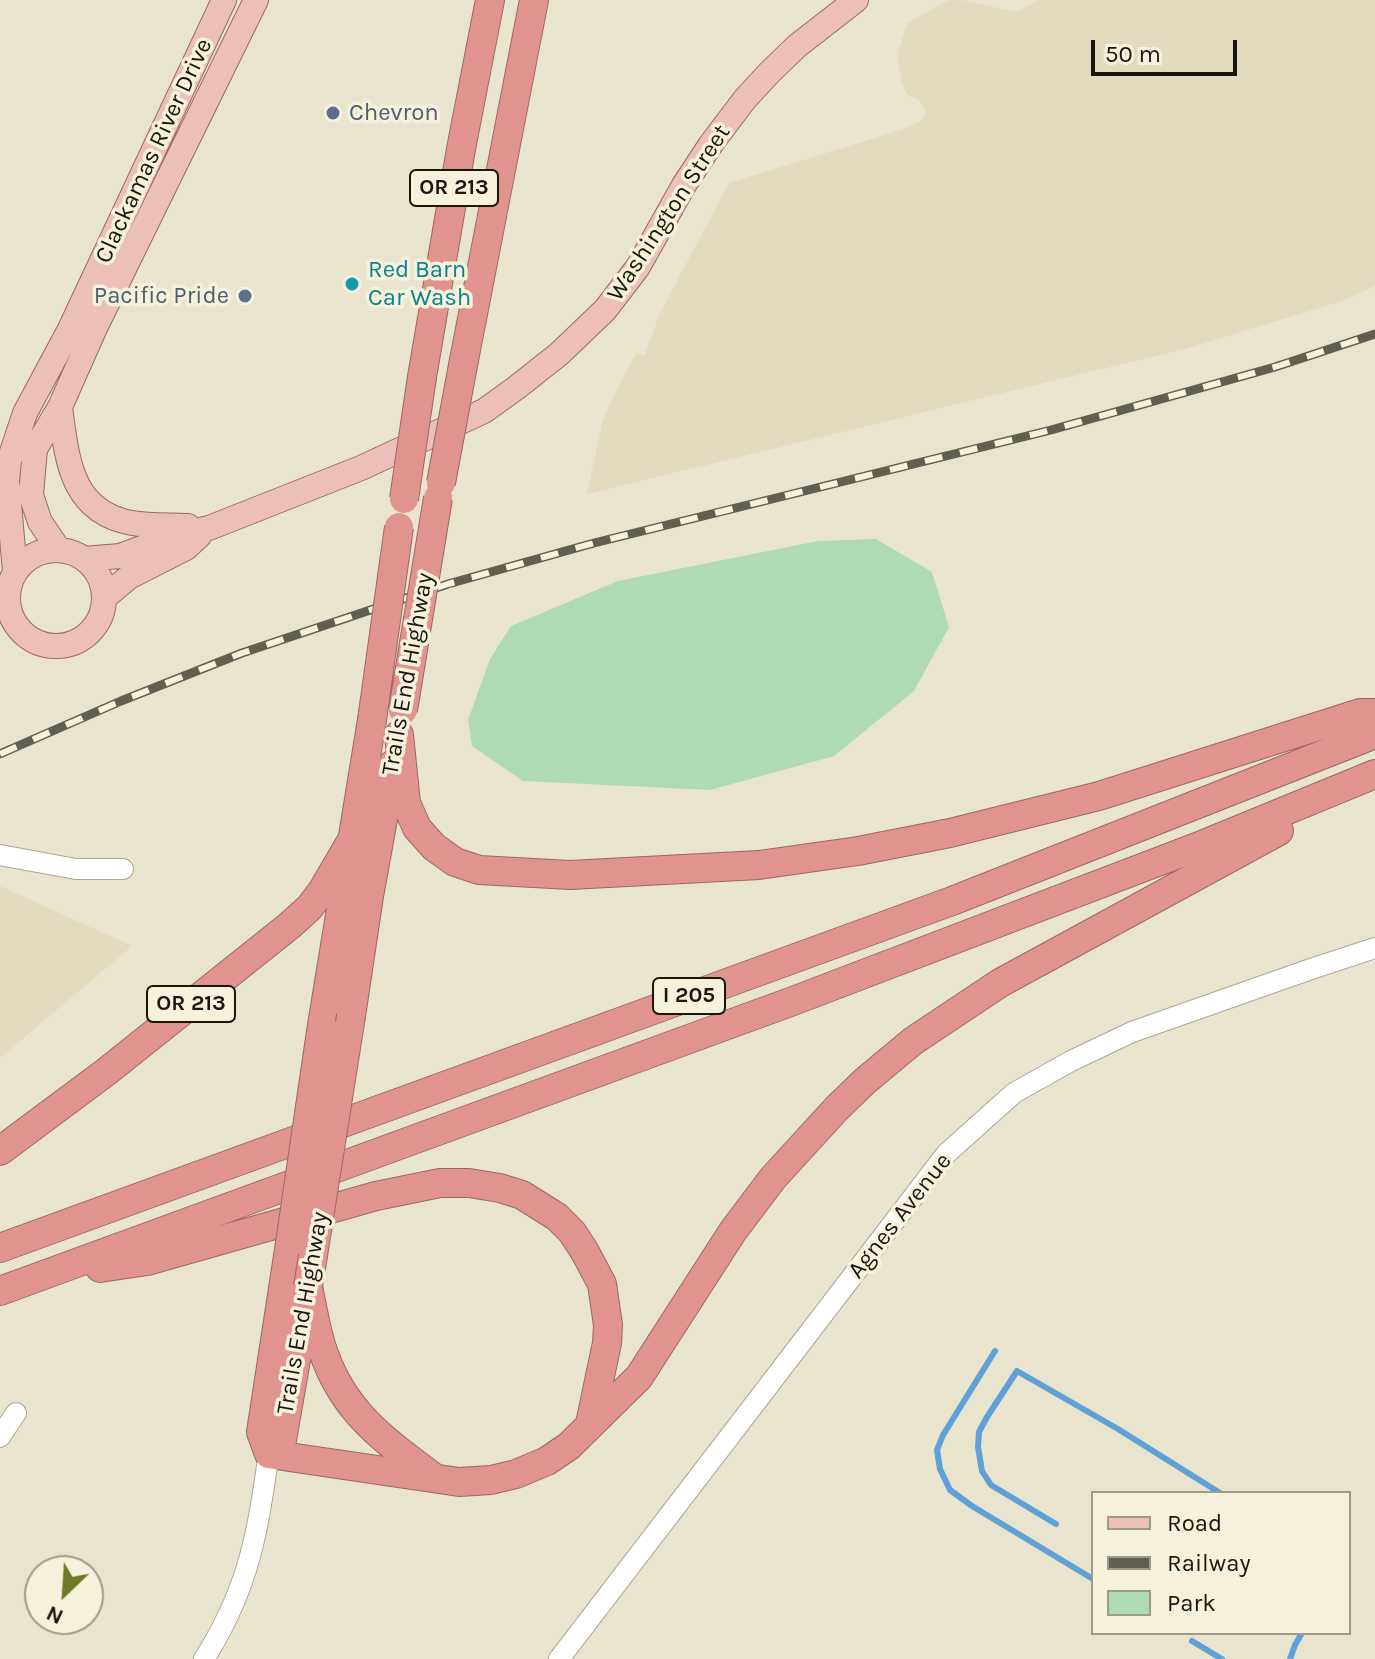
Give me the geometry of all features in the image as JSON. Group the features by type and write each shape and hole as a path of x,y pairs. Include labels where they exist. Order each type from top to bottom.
{"highway":[{"name":"Trails End Highway","path":"269,1454 282,1440 322,1025 372,720 422,377 490,0"},
{"name":"Trails End Highway","path":"295,1292 351,1016 440,490 534,0"},
{"path":"401,722 406,803 417,828 434,847 455,862 479,870 570,875 759,865 858,851 950,833 1099,796 1360,713 1375,713"},
{"name":"I 205","path":"0,1248 952,901 1375,734"},
{"path":"269,1454 459,1482 491,1480 547,1461 569,1446 639,1377 733,1231 773,1178 826,1119 913,1041 1000,983 1375,776"},
{"name":"I 205","path":"0,1291 793,1001 1375,776"},
{"name":"OR 213","path":"0,1151 106,1072 302,915 322,891 353,838"},
{"path":"36,1279 147,1261 376,1196 440,1183 469,1183 500,1188 522,1195 557,1217 572,1232 602,1284 608,1325 607,1343 590,1424"},
{"name":"OR 213","path":"295,1292 347,1401 376,1434 435,1479"}],"main road":[{"name":"Clackamas River Drive","path":"27,638 11,618 8,606 9,461 25,413 69,331 224,0"},
{"name":"Clackamas River Drive","path":"59,550 40,522 31,495 35,449 60,407 95,328 256,0"},
{"name":"Washington Street","path":"84,559 120,556 177,535 209,528 361,468 484,411 559,354 605,310 638,267 684,185 745,99 797,46 856,0"},
{"path":"60,407 71,472 81,492 101,512 131,523 209,528"},
{"name":"Washington Street","path":"105,597 129,577 186,548 209,528"},
{"path":"0,639 27,638 41,645 56,647 71,644 85,637 96,626 105,597 95,569 72,552 59,550 33,555 23,562 7,588"}],"street":[{"path":"0,855 76,869 123,869"},
{"name":"Agnes Avenue","path":"559,1659 946,1154 990,1113 1014,1093 1132,1032 1375,948"},
{"path":"0,1437 16,1413"},
{"path":"204,1659 222,1627 247,1567 269,1454"}],"shaded area":[{"path":"949,0 1017,12 1038,0 1375,0 1375,286 1342,301 1188,348 587,494 603,420 611,402 636,353 645,355 659,315 729,183 904,129 922,120 925,109 920,101 907,94 902,84 897,54 908,23"},
{"path":"0,886 132,946 0,1058"}],"green space":[{"path":"876,539 932,572 949,627 914,691 834,756 710,790 523,781 472,746 468,720 490,659 511,626 618,581 818,541"}],"waterway":[{"path":"995,1351 943,1435 937,1450 940,1469 950,1490 972,1506 1091,1578"},
{"path":"1056,1524 991,1485 982,1471 979,1432 1017,1371 1217,1491"},
{"path":"1290,1659 1301,1635"},
{"path":"1192,1641 1222,1659"}],"railway":[{"path":"0,754 242,653 448,584 594,543 1051,430 1275,367 1375,334"}],"place":[{"name":"Chevron","path":"333,113"},
{"name":"Red Barn Car Wash","path":"352,284"},
{"name":"Pacific Pride","path":"245,296"}]}
